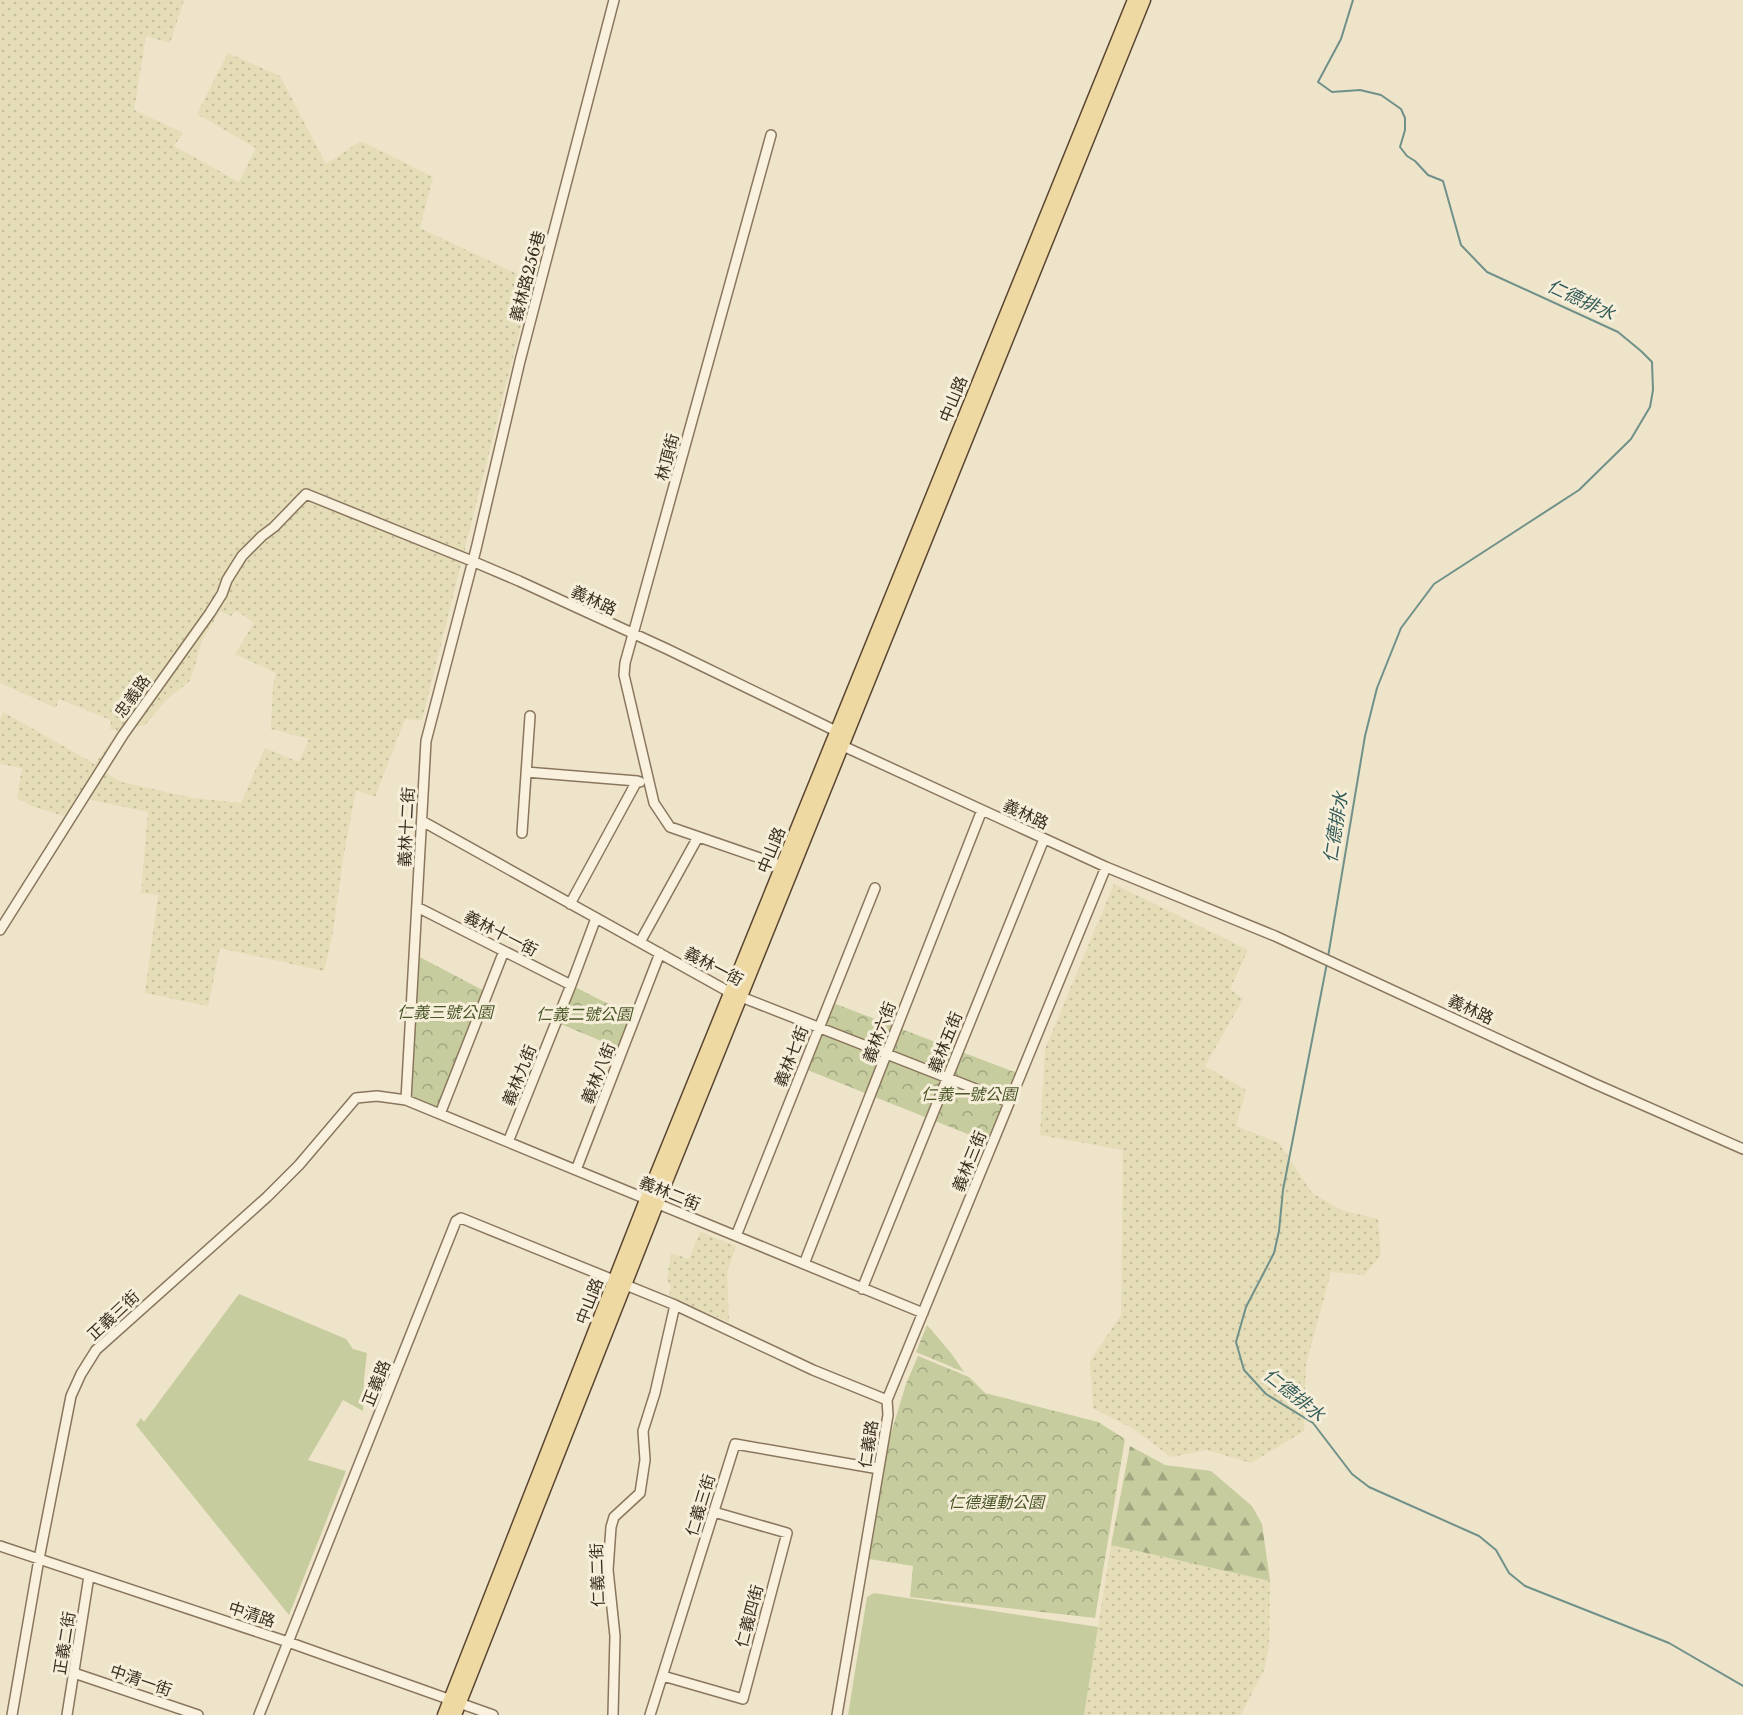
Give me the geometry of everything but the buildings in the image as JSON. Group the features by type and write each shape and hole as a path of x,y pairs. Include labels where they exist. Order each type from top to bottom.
{"main road":[{"name":"中山路","path":"444,1715 455,1706 620,1282 787,867 838,732 1134,0"},
{"name":"中山路","path":"787,867 843,746 1144,0"}],"street":[{"name":"義林路256巷","path":"472,561 520,361 614,0"},
{"name":"林頂街","path":"771,135 625,663 624,675 654,803 670,826 787,867"},
{"name":"義林路","path":"306,494 472,561 667,649 838,732"},
{"name":"忠義路","path":"0,930 123,735 210,613 242,556 306,494"},
{"name":"義林十二街","path":"406,1100 426,741 472,561"},
{"path":"522,833 530,716"},
{"path":"838,732 843,746"},
{"name":"義林路","path":"843,746 1106,867 1275,936 1593,1083 1743,1149"},
{"path":"526,772 637,781 650,789"},
{"path":"570,904 637,781"},
{"name":"義林六街","path":"804,1264 982,810"},
{"name":"義林一街","path":"422,821 736,995 1009,1102"},
{"path":"640,942 698,837"},
{"name":"義林五街","path":"862,1289 1044,839"},
{"name":"義林三街","path":"887,1400 1106,867"},
{"name":"義林七街","path":"736,1236 875,888"},
{"name":"義林十一街","path":"417,907 571,985"},
{"name":"義林九街","path":"508,1142 596,918"},
{"path":"440,1114 504,951"},
{"name":"義林八街","path":"576,1170 660,953"},
{"name":"正義三街","path":"12,1715 39,1559 71,1396 96,1350 299,1166 356,1098 377,1096 406,1100"},
{"name":"義林二街","path":"406,1100 922,1313"},
{"name":"正義路","path":"259,1715 456,1221 461,1218 466,1219 620,1282"},
{"name":"仁義路","path":"620,1282 675,1305 813,1370 887,1400 888,1415 837,1715"},
{"name":"仁義二街","path":"613,1715 615,1636 608,1570 610,1527 614,1517 640,1493 645,1460 643,1431 675,1305"},
{"name":"仁義三街","path":"650,1715 735,1444 879,1469"},
{"name":"仁義四街","path":"663,1676 743,1699 787,1533 714,1512"},
{"name":"中清路","path":"0,1546 288,1642 455,1706 493,1715"},
{"name":"正義二街","path":"67,1715 89,1576"},
{"name":"中清一街","path":"74,1673 198,1715"}],"shaded area":[{"path":"0,0 184,0 170,43 146,36 134,110 183,133 174,146 239,182 256,148 197,114 228,53 280,76 326,164 361,141 433,177 420,228 532,281 422,720 405,719 375,797 356,790 332,937 324,971 220,948 208,1006 145,993 158,895 141,893 148,812 88,799 64,816 34,807 17,798 22,768 0,764 0,720 3,712 95,764 118,731 110,729 111,720 59,699 56,708 0,683","holes":["236,610 254,623 235,654 276,673 273,686 271,729 309,739 299,762 265,748 241,803 193,798 121,782 105,772 134,727 145,725 167,699 189,682 201,642 220,611 231,616"]},
{"path":"1114,884 1248,950 1230,989 1243,999 1205,1066 1246,1090 1236,1126 1279,1143 1312,1193 1341,1210 1378,1219 1381,1255 1364,1275 1331,1272 1306,1364 1304,1431 1251,1463 1207,1450 1171,1457 1134,1429 1093,1408 1090,1361 1121,1315 1123,1150 1040,1135 1045,1049"},
{"path":"700,1232 736,1246 727,1272 729,1322 669,1296 671,1287 667,1279 671,1253 689,1259"},
{"path":"1111,1545 1270,1581 1269,1646 1264,1670 1241,1715 1084,1715"}],"green space":[{"name":"仁義三號公園","path":"414,954 488,993 440,1114 406,1100"},
{"name":"仁義二號公園","path":"571,985 636,1018 623,1050 556,1022"},
{"name":"仁義一號公園","path":"833,1003 1017,1073 990,1143 805,1069"},
{"path":"239,1294 346,1339 353,1349 367,1353 363,1411 343,1400 308,1460 346,1471 289,1615 136,1425 141,1418 144,1422"},
{"path":"927,1325 951,1353 964,1372 916,1352"},
{"name":"仁德運動公園","path":"918,1356 969,1377 985,1393 1098,1422 1125,1439 1095,1618 910,1597 913,1566 869,1559 885,1453 906,1384"},
{"path":"1130,1446 1165,1465 1211,1471 1252,1506 1262,1524 1270,1581 1111,1545"},
{"path":"874,1593 1098,1627 1084,1715 848,1715 867,1597"}],"waterway":[{"name":"仁德排水","path":"1328,957 1365,736 1377,688 1401,628 1434,584 1579,490 1631,439 1650,407 1653,390 1652,362 1618,332 1487,272 1461,245 1443,181 1428,175 1400,147 1405,130 1405,118 1401,109 1381,95 1360,90 1332,92 1318,82 1341,39 1353,0"},
{"name":"仁德排水","path":"1327,963 1283,1190 1279,1231 1274,1253 1246,1307 1236,1342 1244,1370 1266,1394 1313,1423 1352,1474 1369,1487 1479,1536 1496,1550 1509,1573 1525,1586 1669,1643 1743,1686"}]}
